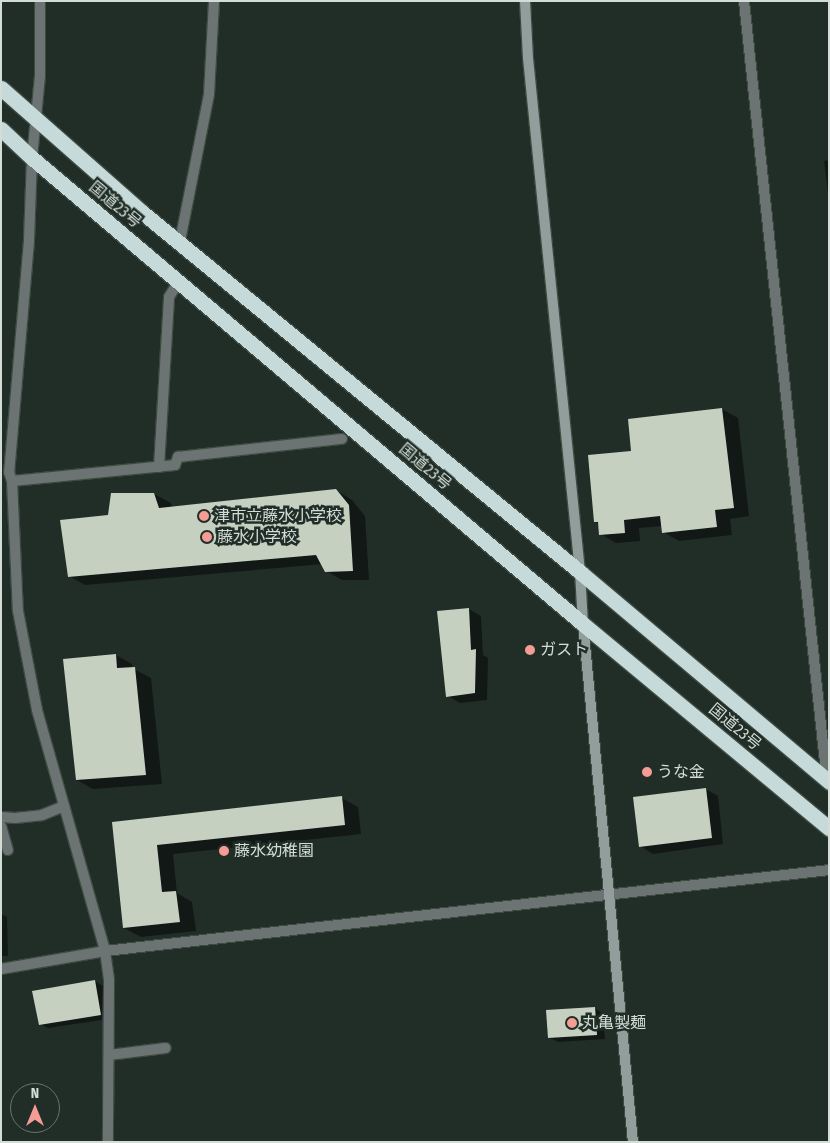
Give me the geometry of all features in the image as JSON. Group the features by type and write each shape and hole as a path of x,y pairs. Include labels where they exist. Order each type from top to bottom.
{"highway":[{"name":"国道23号","path":"1,88 143,213 180,241 580,572 828,781"},
{"name":"国道23号","path":"1,129 32,158 583,624 829,828"}],"street":[{"path":"40,1 40,76 32,158 29,240 9,472 12,481 18,611 37,710 105,951 109,981 108,1142"},
{"path":"180,241 209,94 214,1"},
{"path":"525,1 528,58 580,572 583,624 611,895 633,1142"},
{"path":"744,1 828,781"},
{"path":"159,467 170,297 179,282"},
{"path":"12,481 175,465 178,457 342,439"},
{"path":"1,817 16,818 42,815 64,806"},
{"path":"1,826 8,850"},
{"path":"1,969 105,951 829,870"},
{"path":"109,1055 166,1048"}],"building":[{"path":"722,408 734,508 715,510 717,527 662,533 660,516 624,520 625,533 599,535 598,522 594,522 588,455 631,451 628,419"},
{"name":"藤水小学校","path":"336,489 349,505 353,571 325,572 316,555 68,577 60,520 108,515 111,493 154,493 159,508"},
{"path":"469,608 471,650 476,649 475,693 446,697 437,611"},
{"path":"116,654 117,668 135,667 146,775 76,780 63,659"},
{"path":"706,788 712,838 639,847 633,797"},
{"name":"藤水幼稚園","path":"342,796 345,825 157,845 162,892 176,891 180,922 123,928 112,822"},
{"path":"95,980 101,1015 39,1025 32,991"},
{"name":"丸亀製麺","path":"595,1007 597,1035 548,1038 546,1010"}],"place":[{"name":"津市立藤水小学校","path":"204,516"},
{"name":"藤水小学校","path":"207,537"},
{"name":"ガスト","path":"530,650"},
{"name":"うな金","path":"647,772"},
{"name":"藤水幼稚園","path":"224,851"},
{"name":"丸亀製麺","path":"572,1023"}]}
